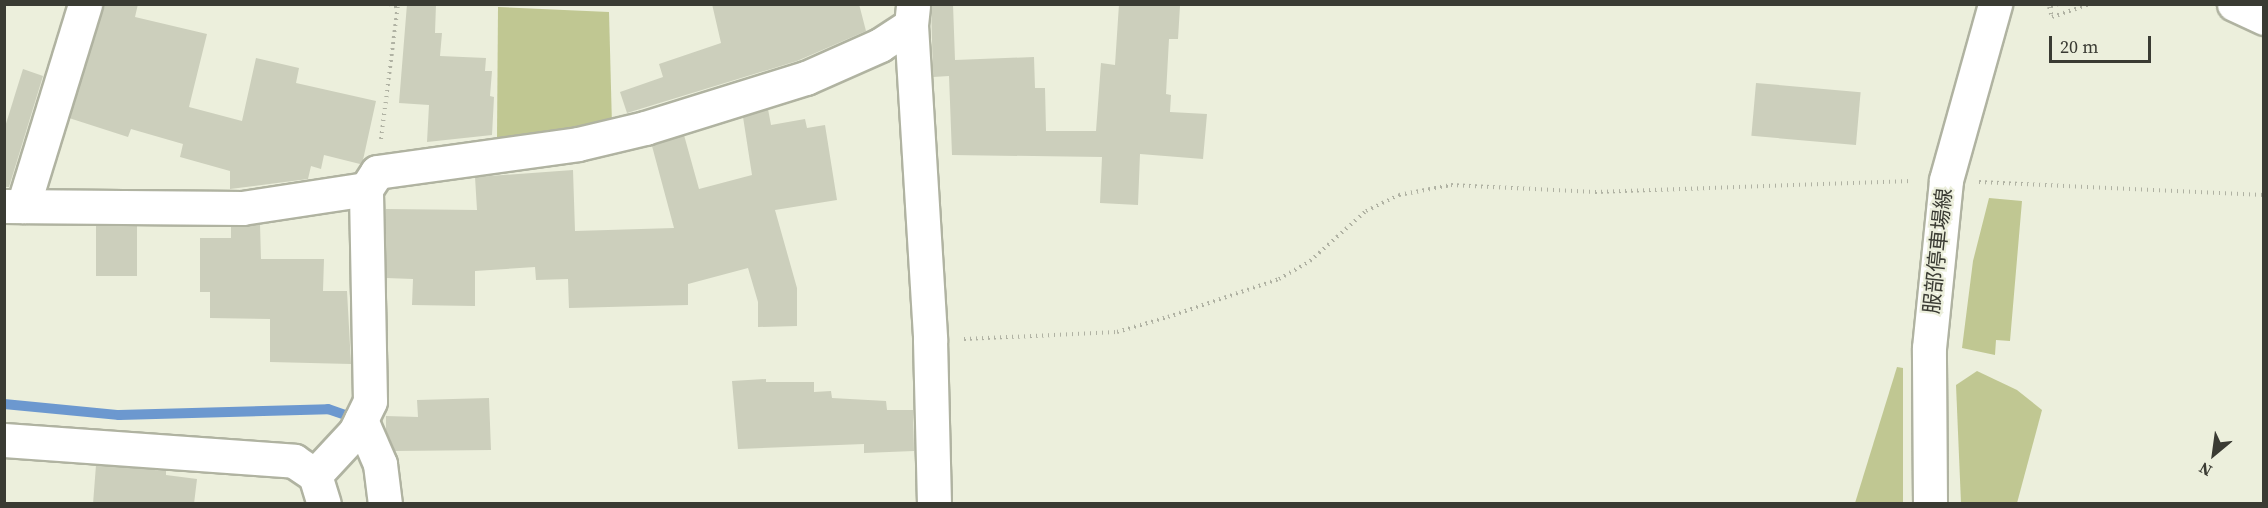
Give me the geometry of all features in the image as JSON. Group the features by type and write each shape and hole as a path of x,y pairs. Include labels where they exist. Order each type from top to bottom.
{"main road":[{"path":"85,4 14,206 242,208 371,180 578,144 645,128 806,78 880,45 912,15"},
{"name":"服部停車場線","path":"1930,504 1929,348 1946,180 1995,4"},
{"path":"2234,4 2264,18"},
{"path":"912,15 930,340 934,504"},
{"path":"4,440 294,461 320,489 370,401 371,180"},
{"path":"354,431 380,464 385,504"}],"path":[{"path":"371,180 397,6 389,4"},
{"path":"2058,4 2049,7 2052,17 2089,4"},
{"path":"930,340 1117,332 1168,317 1279,279 1310,261 1366,212 1399,195 1451,185 1595,192 1946,180 2264,195"}],"green space":[{"path":"498,7 609,12 612,126 497,139"},
{"path":"1989,198 2022,201 2010,341 1996,340 1995,355 1962,348 1973,261"},
{"path":"1897,367 1903,368 1903,503 1855,503"},
{"path":"1977,371 2017,390 2042,410 2017,503 1961,503 1956,385"}],"building":[{"path":"103,4 138,4 135,17 207,34 189,107 242,121 256,58 299,68 296,83 376,101 363,160 360,164 324,155 321,169 311,166 308,179 230,189 230,171 180,157 183,144 131,129 128,137 69,118"},
{"path":"407,4 436,4 435,33 442,33 440,56 486,58 485,71 492,71 490,96 494,97 492,135 427,142 429,105 399,103"},
{"path":"712,4 859,4 866,31 797,61 627,113 620,92 663,77 659,64 721,43"},
{"path":"931,4 953,4 955,60 1034,57 1035,88 1045,88 1046,131 1096,131 1101,63 1115,65 1119,4 1180,6 1178,39 1169,39 1166,94 1171,95 1170,112 1207,114 1203,159 1140,154 1138,205 1100,203 1102,157 952,155 949,76 933,77"},
{"path":"23,69 43,76 9,187 4,187 4,130"},
{"path":"1756,83 1861,92 1856,145 1751,136"},
{"path":"768,109 771,125 805,119 807,128 825,125 837,200 775,210 797,288 797,326 758,327 758,302 748,268 688,284 688,305 569,308 568,279 536,280 535,267 475,271 475,306 412,305 413,279 386,278 386,209 477,210 475,177 573,170 575,231 674,228 652,146 684,135 699,189 752,175 743,117"},
{"path":"260,224 261,259 324,259 323,291 347,291 351,364 270,362 270,319 210,318 210,292 200,292 200,238 231,238 231,227"},
{"path":"96,226 137,226 137,276 96,276"},
{"path":"766,379 766,382 814,382 814,392 831,391 832,398 886,401 887,410 913,410 914,451 864,453 864,444 738,449 732,381"},
{"path":"489,398 491,450 395,451 386,430 386,416 418,417 417,400"},
{"path":"96,465 166,471 166,475 197,479 194,504 93,504"}],"waterway":[{"path":"4,404 119,415 328,409 345,415 350,428"}]}
